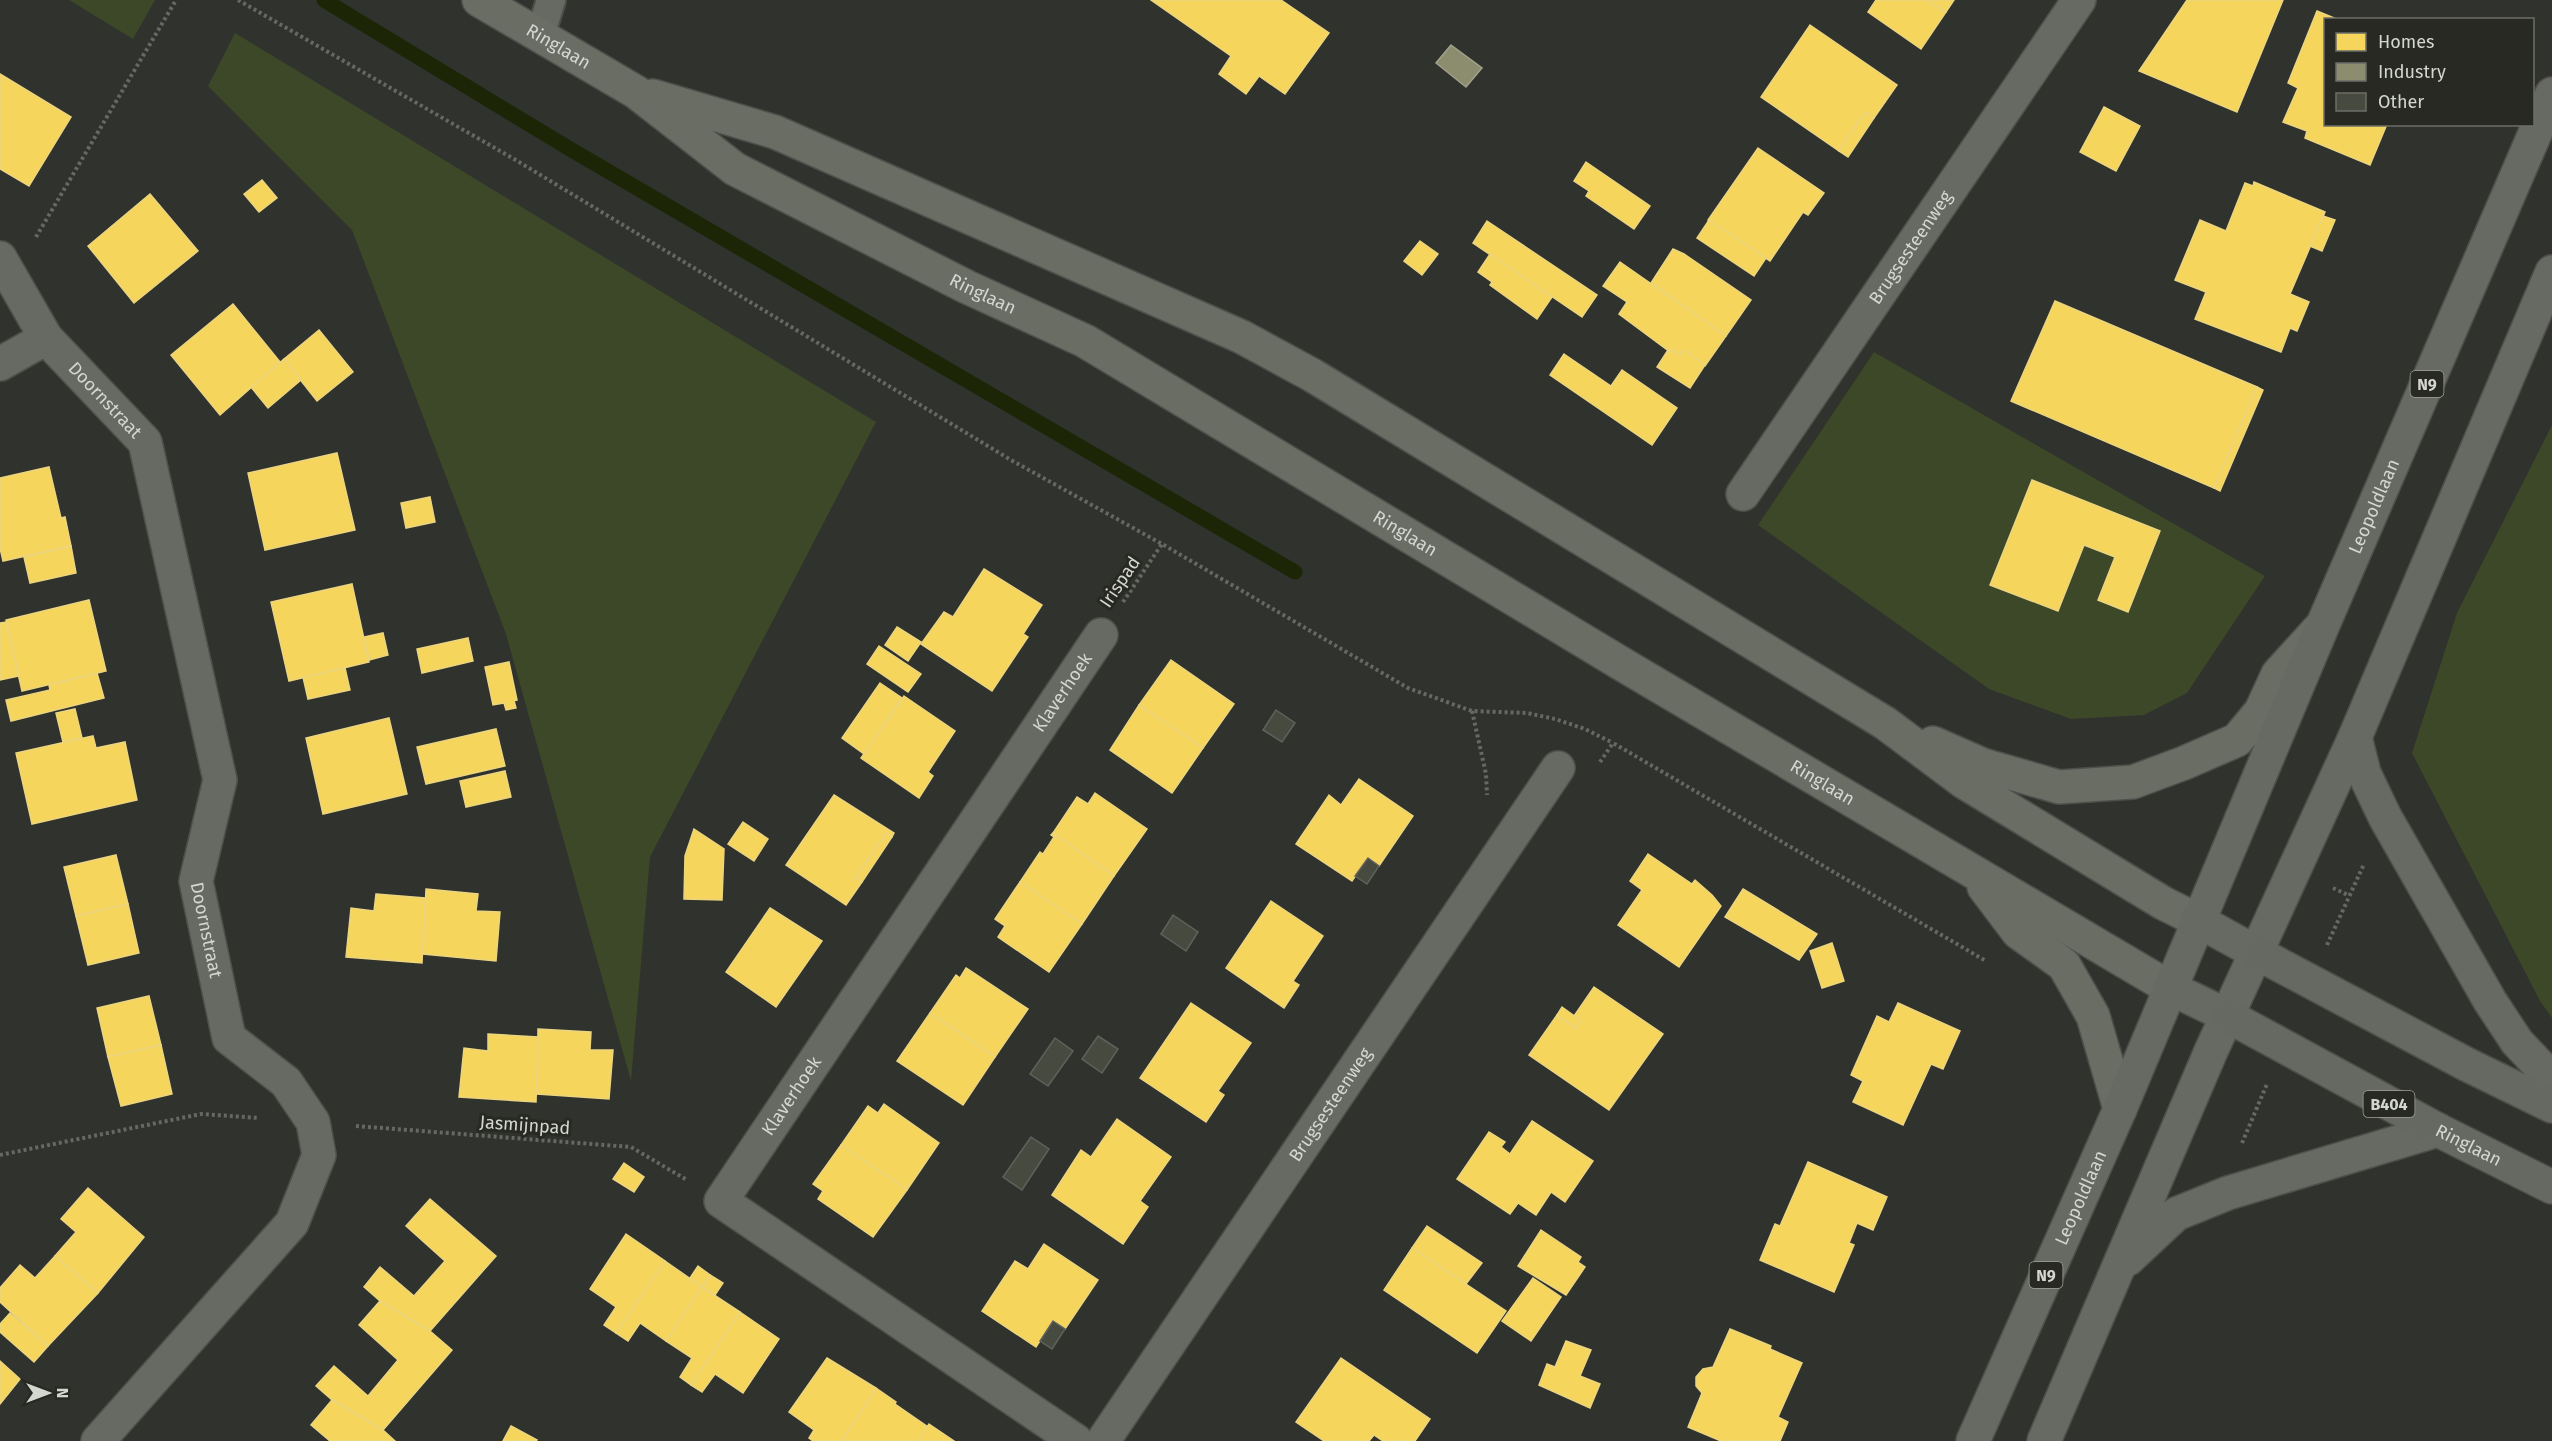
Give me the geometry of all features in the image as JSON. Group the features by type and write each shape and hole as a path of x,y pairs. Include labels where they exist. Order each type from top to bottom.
{"highway":[{"path":"2257,953 2466,1064 2552,1106"},
{"name":"Ringlaan","path":"2228,1017 2438,1130 2552,1188"}],"main road":[{"name":"Ringlaan","path":"479,0 636,92 735,170 967,287 1085,341 2170,988"},
{"name":"Ringlaan","path":"636,92 775,132 1242,337 1312,375 1885,723 1964,782 2163,903 2197,920"},
{"path":"1885,723 1983,765 2059,787 2133,782 2237,740 2261,711 2278,674 2322,627"},
{"path":"1972,872 2018,932 2064,965 2093,1016 2120,1108"}],"street":[{"name":"Brugsesteenweg","path":"1743,494 2079,0"},
{"name":"Leopoldlaan","path":"2197,920 2552,94"},
{"name":"Doornstraat","path":"6,268 46,338 146,441 220,780 196,881 229,1038 285,1082 313,1122 318,1155 292,1223 98,1441"},
{"path":"2044,1441 2228,1017 2355,737 2552,272"},
{"path":"0,364 46,338"},
{"name":"Klaverhoek","path":"721,1201 1101,635"},
{"path":"2355,737 2364,773 2398,842 2490,1001 2517,1042 2552,1079"},
{"name":"Brugsesteenweg","path":"1103,1441 1554,774"},
{"path":"2197,920 2257,953"},
{"name":"N9","path":"2170,988 2197,920"},
{"name":"Leopoldlaan","path":"1973,1441 2120,1108 2170,988"},
{"path":"2170,988 2228,1017"},
{"path":"2120,1266 2176,1214 2228,1193 2438,1130"},
{"path":"721,1201 1076,1441"}],"lane":[{"path":"540,36 551,0"}],"path":[{"path":"6,268 176,0"},
{"path":"238,0 519,162 1011,460 1162,544 1408,688 1472,711 1527,713 1585,729 1614,743 1992,965"},
{"name":"Irispad","path":"1101,635 1162,544"},
{"path":"1472,711 1486,774 1487,807 1482,835 1491,867"},
{"path":"1554,774 1584,784 1614,743"},
{"path":"2311,981 2348,895 2368,856 2398,842"},
{"path":"2228,1193 2237,1156 2270,1077"},
{"name":"Jasmijnpad","path":"0,1155 201,1114 631,1147 721,1201"}],"green space":[{"path":"69,0 155,0 133,39"},
{"path":"235,33 876,422 650,857 631,1081 506,634 352,230 208,86"},
{"path":"1874,352 2265,576 2187,693 2144,715 2071,719 1989,689 1758,525"},
{"path":"2552,425 2552,1018 2540,1001 2412,753 2457,613"}],"building: Homes":[{"path":"1151,0 1281,0 1329,33 1285,94 1259,76 1246,94 1219,74 1231,56"},
{"path":"1876,0 1927,0 1946,12 1921,49 1868,12"},
{"path":"1927,0 1954,0 1946,12"},
{"path":"2187,0 2283,0 2237,112 2139,71"},
{"path":"2317,11 2334,18 2324,18 2324,126 2386,126 2370,165 2305,138 2307,131 2283,122 2298,88 2288,83"},
{"path":"1810,25 1897,85 1874,118 1865,112 1839,151 1761,97"},
{"path":"0,74 71,117 29,186 0,169"},
{"path":"2104,107 2140,126 2116,171 2080,152"},
{"path":"1865,112 1874,118 1848,157 1839,151"},
{"path":"1758,148 1824,193 1808,215 1803,212 1770,261 1708,220"},
{"path":"1586,162 1650,206 1634,229 1586,196 1589,191 1574,181"},
{"path":"262,180 277,198 259,212 244,194"},
{"path":"2254,182 2325,212 2290,294 2309,302 2297,331 2290,328 2281,352 2195,319 2206,292 2175,280 2200,220 2226,231 2245,183 2253,186"},
{"path":"150,194 198,251 134,303 88,246"},
{"path":"2323,216 2335,220 2322,251 2310,246"},
{"path":"1709,220 1766,258 1754,276 1697,238"},
{"path":"1487,221 1597,295 1582,317 1473,243"},
{"path":"1420,241 1438,254 1422,275 1404,261"},
{"path":"1673,249 1684,254 1751,300 1726,336 1651,283"},
{"path":"1490,254 1552,297 1537,319 1490,285 1492,282 1478,272"},
{"path":"1620,262 1726,336 1705,366 1684,350 1680,355 1672,349 1670,352 1619,314 1627,302 1603,286"},
{"path":"2055,301 2257,387 2214,488 2011,401"},
{"path":"233,304 280,362 220,415 171,355"},
{"path":"319,330 353,372 317,401 284,359"},
{"path":"1672,349 1680,355 1684,350 1705,365 1690,388 1657,367 1668,350 1670,352"},
{"path":"1564,354 1611,386 1622,370 1677,408 1652,445 1550,375"},
{"path":"284,359 301,380 268,408 251,387"},
{"path":"2257,387 2263,390 2220,491 2214,488"},
{"path":"337,453 355,530 265,550 248,473"},
{"path":"49,467 61,518 65,517 71,546 3,561 0,548 0,478"},
{"path":"2032,480 2160,531 2128,612 2098,600 2115,557 2084,545 2058,611 1990,585"},
{"path":"430,497 435,522 406,528 401,503"},
{"path":"71,546 76,573 30,583 24,557"},
{"path":"984,569 1042,605 1023,634 1028,637 992,691 921,644 944,612 953,617"},
{"path":"352,584 369,662 289,681 271,602"},
{"path":"89,600 106,671 22,691 6,620"},
{"path":"6,622 19,676 0,680 0,623"},
{"path":"897,627 921,642 908,661 885,645"},
{"path":"383,633 388,655 369,660 364,637"},
{"path":"468,638 473,661 422,673 417,649"},
{"path":"879,646 921,674 908,692 867,664"},
{"path":"1171,660 1234,704 1203,748 1139,705"},
{"path":"509,662 517,700 514,701 516,708 506,710 504,703 493,705 485,667"},
{"path":"345,668 350,690 308,699 303,677"},
{"path":"97,673 104,698 11,721 6,700 50,690 49,685"},
{"path":"880,683 902,698 864,754 842,738"},
{"path":"904,696 955,731 928,772 933,776 919,798 861,758"},
{"path":"1139,705 1203,748 1172,793 1110,750"},
{"path":"75,709 82,738 63,742 56,713"},
{"path":"389,718 407,794 323,814 306,738"},
{"path":"496,729 505,766 426,784 417,747"},
{"path":"93,736 96,748 125,742 137,800 32,824 16,753"},
{"path":"505,771 511,797 466,807 460,781"},
{"path":"1359,779 1413,816 1379,866 1368,858 1352,881 1296,844 1329,795 1341,805"},
{"path":"1095,793 1147,829 1114,876 1053,833 1077,797 1088,804"},
{"path":"834,795 894,833 892,837 886,833 855,878 862,882 846,905 786,865"},
{"path":"743,822 768,839 754,861 728,844"},
{"path":"694,829 724,849 722,900 684,899 685,856"},
{"path":"886,833 892,837 862,882 855,878"},
{"path":"1053,833 1114,876 1082,924 1020,882 1040,852 1043,854 1054,837 1051,835"},
{"path":"1648,854 1692,884 1695,880 1721,906 1679,967 1618,925 1642,890 1630,881"},
{"path":"116,855 128,904 76,916 64,867"},
{"path":"1020,882 1082,924 1049,972 998,937 1005,926 995,919"},
{"path":"426,889 478,894 476,911 500,912 496,961 423,954"},
{"path":"1743,889 1817,934 1799,960 1725,917"},
{"path":"376,894 425,898 422,963 346,957 351,908 374,911"},
{"path":"1271,901 1323,936 1293,981 1299,985 1284,1008 1226,968"},
{"path":"128,904 139,953 88,965 76,916"},
{"path":"770,908 822,941 776,1007 726,972"},
{"path":"1832,943 1844,981 1822,988 1810,951"},
{"path":"966,968 1028,1009 995,1057 930,1013 956,975 960,978"},
{"path":"1594,987 1663,1034 1609,1110 1529,1055 1557,1015 1576,1028 1580,1020 1574,1016"},
{"path":"149,996 161,1045 108,1057 97,1008"},
{"path":"1191,1003 1251,1043 1218,1091 1224,1095 1206,1122 1140,1078"},
{"path":"1898,1003 1960,1031 1943,1069 1931,1064 1903,1125 1853,1102 1863,1081 1851,1075 1877,1016 1889,1022"},
{"path":"1562,1007 1580,1020 1576,1028 1557,1015"},
{"path":"930,1013 995,1057 963,1105 897,1061"},
{"path":"538,1029 591,1032 590,1050 613,1050 609,1099 537,1094"},
{"path":"488,1034 538,1037 536,1102 459,1097 464,1048 488,1051"},
{"path":"161,1045 172,1094 121,1106 108,1057"},
{"path":"884,1104 939,1143 907,1190 841,1145 868,1106 878,1113"},
{"path":"1117,1119 1171,1157 1140,1201 1148,1207 1123,1244 1052,1195 1081,1150 1091,1157"},
{"path":"1532,1121 1593,1161 1565,1202 1551,1192 1536,1215 1518,1203 1510,1214 1457,1179 1489,1132 1505,1142 1501,1147 1510,1154"},
{"path":"841,1145 907,1190 873,1237 818,1199 823,1191 813,1184"},
{"path":"1808,1162 1887,1197 1873,1230 1857,1223 1849,1243 1854,1245 1834,1292 1760,1260 1775,1224 1780,1226"},
{"path":"624,1163 644,1177 634,1192 613,1179"},
{"path":"88,1188 144,1237 98,1293 55,1256 76,1232 61,1219"},
{"path":"430,1199 496,1256 430,1331 380,1301 364,1287 380,1267 414,1296 445,1261 406,1226"},
{"path":"1427,1226 1482,1263 1466,1284 1412,1248"},
{"path":"1541,1230 1581,1257 1578,1262 1585,1267 1566,1295 1518,1266"},
{"path":"626,1234 665,1261 616,1333 604,1325 616,1307 590,1289"},
{"path":"1044,1244 1098,1280 1065,1329 1053,1321 1036,1347 982,1311 1015,1261 1028,1269"},
{"path":"1412,1248 1506,1311 1477,1353 1384,1290"},
{"path":"55,1256 98,1293 48,1346 0,1302 0,1288 20,1265 35,1278"},
{"path":"665,1261 702,1287 666,1341 640,1323 628,1341 616,1333"},
{"path":"698,1266 710,1275 702,1287 690,1278"},
{"path":"710,1275 723,1283 715,1295 702,1287"},
{"path":"1533,1278 1561,1297 1531,1341 1502,1321"},
{"path":"702,1287 740,1312 691,1385 680,1377 692,1358 666,1341"},
{"path":"380,1301 430,1331 452,1350 383,1430 332,1400 316,1386 334,1366 368,1396 398,1360 359,1325"},
{"path":"740,1312 779,1339 743,1393 715,1374 702,1392 691,1385"},
{"path":"10,1313 48,1346 34,1362 0,1332 0,1324"},
{"path":"1730,1329 1771,1346 1770,1349 1802,1363 1778,1417 1788,1422 1780,1441 1721,1441 1688,1427 1702,1393 1696,1386 1696,1377 1703,1369 1713,1367"},
{"path":"1566,1341 1591,1350 1580,1376 1600,1384 1590,1408 1539,1385 1547,1364 1555,1367"},
{"path":"827,1358 876,1388 842,1441 813,1441 809,1438 814,1430 789,1412"},
{"path":"1341,1358 1430,1419 1415,1441 1383,1441 1374,1435 1369,1441 1324,1441 1296,1422"},
{"path":"0,1361 20,1379 0,1404"},
{"path":"876,1388 928,1427 918,1441 842,1441"},
{"path":"332,1400 383,1430 395,1441 330,1441 311,1425"},
{"path":"929,1424 954,1441 918,1441"},
{"path":"511,1426 537,1440 503,1441"}],"building: Industry":[{"path":"1451,45 1482,68 1466,87 1436,63"}],"building: Other":[{"path":"1276,710 1295,723 1282,742 1263,730"},
{"path":"1368,858 1379,866 1367,884 1355,876"},
{"path":"1173,915 1198,932 1186,951 1161,934"},
{"path":"1098,1036 1118,1049 1102,1073 1082,1059"},
{"path":"1055,1038 1073,1051 1048,1086 1030,1074"},
{"path":"1031,1137 1049,1149 1022,1190 1003,1177"},
{"path":"1053,1321 1065,1329 1052,1349 1040,1341"}],"waterway":[{"path":"324,0 570,149 1295,572"}]}
